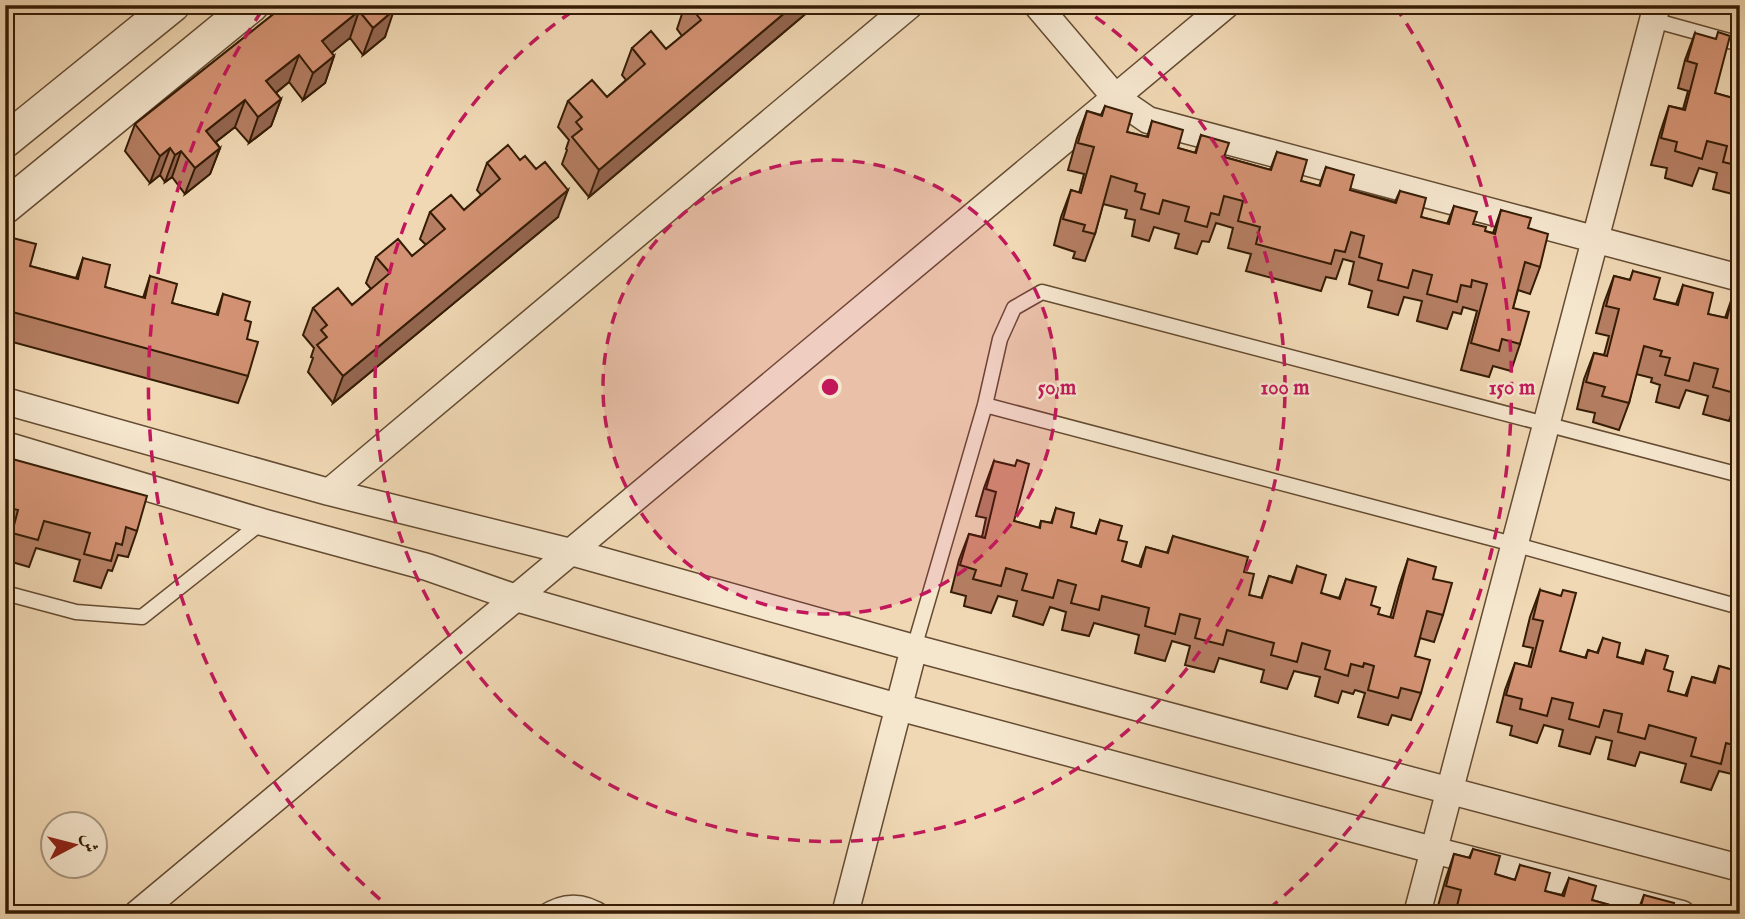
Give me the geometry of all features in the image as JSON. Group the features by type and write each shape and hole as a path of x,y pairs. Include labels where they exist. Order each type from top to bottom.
{"street":[{"path":"5,141 173,5"},
{"path":"5,207 252,5"},
{"path":"329,492 909,5"},
{"path":"1037,5 1116,98 1148,120 1740,278"},
{"path":"136,914 1226,5"},
{"path":"1416,914 1655,12"},
{"path":"5,401 329,492 571,552 914,648 1740,868"},
{"path":"5,445 262,522 427,567 516,598 898,707 1682,914"},
{"path":"845,914 914,648"}],"lane":[{"path":"1655,12 1740,44"},
{"path":"914,648 985,405 1000,339 1014,308 1042,292 1740,475"},
{"path":"985,405 1513,544 1740,607"},
{"path":"5,593 75,612 142,617 262,522"},
{"path":"541,914 562,903 573,902 585,903 606,914"}],"building":[{"path":"285,5 390,5 394,10 373,28 359,11 322,41 334,56 313,73 299,55 266,81 281,99 258,117 245,100 206,131 220,148 195,168 181,151 175,155 170,148 160,156 135,124"},
{"path":"689,5 794,5 599,170 572,137 582,129 576,122 582,117 568,101 592,80 607,97 645,64 632,48 651,31 666,49 701,20"},
{"path":"1718,32 1730,36 1715,93 1740,100 1740,166 1723,162 1727,146 1707,141 1702,159 1675,151 1677,142 1661,138 1669,106 1685,110 1697,64 1687,61 1695,33 1716,39"},
{"path":"1105,106 1132,114 1127,132 1148,137 1152,121 1183,130 1178,148 1196,153 1201,135 1229,143 1224,157 1271,170 1277,152 1307,160 1301,181 1320,186 1326,167 1354,175 1350,190 1396,203 1400,191 1426,198 1421,217 1449,224 1454,206 1477,212 1473,224 1486,227 1485,231 1495,234 1501,210 1531,218 1528,228 1548,234 1540,267 1525,262 1513,308 1529,312 1520,344 1502,339 1499,351 1471,343 1487,284 1472,280 1471,287 1461,285 1457,302 1427,294 1432,275 1413,270 1408,288 1378,280 1382,264 1359,257 1364,236 1351,232 1345,252 1335,250 1331,264 1256,244 1260,227 1238,221 1243,201 1224,196 1219,215 1211,213 1207,227 1185,221 1189,207 1163,200 1159,214 1141,209 1145,194 1135,191 1137,184 1111,176 1095,234 1083,231 1085,225 1063,219 1071,190 1081,193 1094,147 1078,143 1087,111 1102,116"},
{"path":"508,145 520,160 525,156 536,169 545,162 568,190 343,376 317,345 327,337 321,330 327,325 313,308 338,288 352,305 390,273 376,257 398,239 412,256 445,229 430,212 451,195 464,210 500,179 487,163"},
{"path":"5,236 36,244 30,266 78,279 83,258 110,265 105,287 145,298 150,276 177,284 172,303 218,315 223,294 250,302 245,320 251,322 247,339 258,342 248,376 5,310"},
{"path":"1633,271 1660,278 1654,299 1678,305 1683,285 1713,293 1708,314 1727,318 1732,298 1740,300 1738,394 1713,387 1718,369 1694,363 1689,381 1665,375 1670,358 1660,356 1662,351 1644,346 1629,403 1602,396 1605,387 1586,382 1594,353 1607,356 1619,309 1606,306 1614,276 1630,280"},
{"path":"5,457 147,496 137,531 126,527 122,545 116,543 111,561 84,554 90,533 44,521 38,540 12,533 18,510 5,507"},
{"path":"1017,460 1029,464 1014,521 1040,528 1041,521 1052,523 1056,508 1074,513 1071,527 1096,534 1100,520 1122,526 1118,540 1127,542 1122,561 1141,567 1146,547 1168,553 1173,536 1248,557 1244,572 1254,574 1249,595 1262,598 1269,576 1292,583 1297,566 1326,575 1321,593 1340,599 1346,579 1376,587 1371,605 1380,608 1378,614 1393,618 1408,559 1436,567 1433,579 1452,583 1443,615 1427,611 1415,656 1430,660 1421,693 1401,688 1398,698 1368,690 1374,666 1364,663 1363,667 1351,664 1348,676 1325,669 1330,651 1302,643 1297,662 1271,655 1274,643 1227,630 1223,645 1195,638 1200,619 1180,614 1175,634 1145,626 1149,608 1102,596 1099,610 1071,603 1076,585 1058,580 1053,598 1022,590 1027,574 1006,568 1001,586 973,579 976,570 960,565 969,534 985,538 996,492 986,489 994,461 1015,466"},
{"path":"1540,590 1561,596 1563,590 1576,593 1560,651 1586,658 1588,650 1598,653 1603,638 1620,643 1617,657 1643,664 1646,650 1668,656 1664,669 1673,672 1668,691 1687,696 1692,677 1715,683 1719,666 1740,672 1740,747 1726,743 1721,764 1691,756 1696,738 1649,725 1645,739 1618,732 1622,714 1604,710 1599,727 1569,719 1573,703 1552,698 1547,716 1520,709 1522,699 1506,695 1515,663 1531,667 1543,621 1533,619"},
{"path":"1473,849 1500,856 1495,874 1515,880 1520,865 1550,873 1545,891 1564,896 1569,878 1596,886 1592,900 1639,913 1644,895 1674,903 1671,914 1455,914 1461,890 1446,886 1454,854 1470,858"}]}
